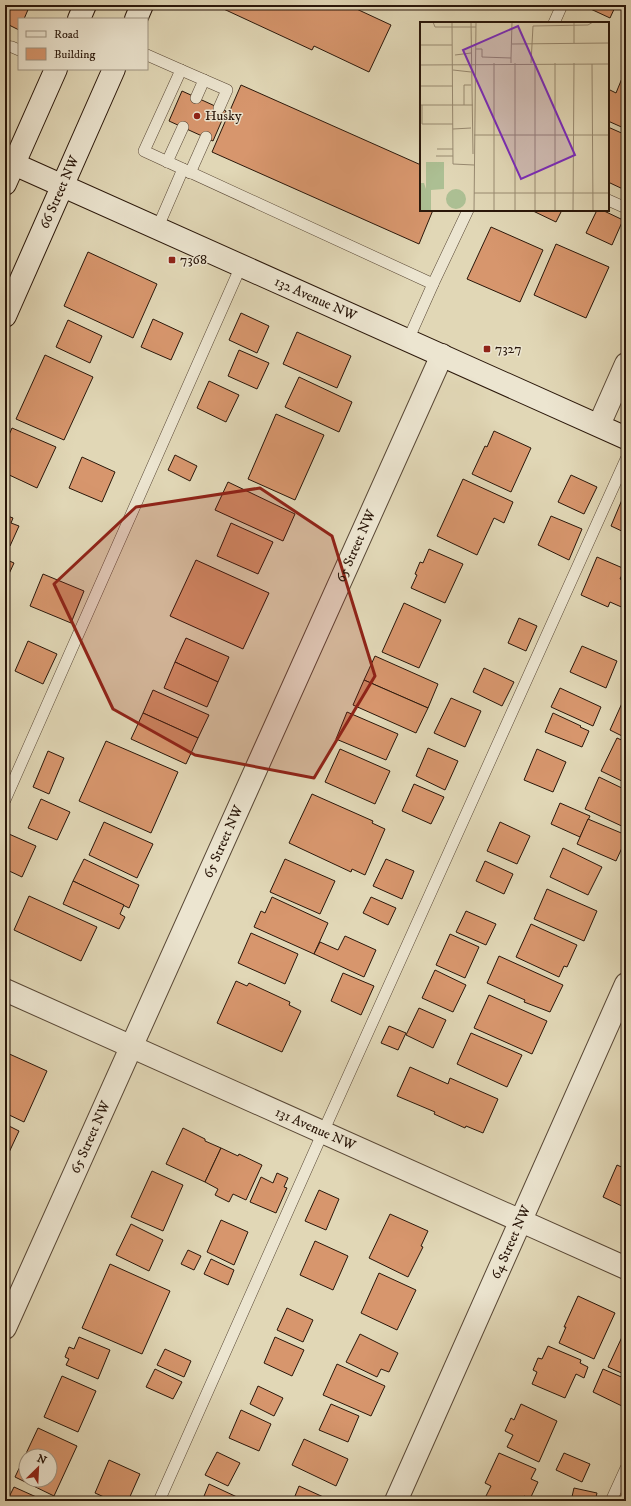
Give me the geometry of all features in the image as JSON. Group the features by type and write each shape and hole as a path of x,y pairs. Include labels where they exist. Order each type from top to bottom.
{"street":[{"path":"79,18 85,5"},
{"path":"136,18 142,5"},
{"path":"5,184 9,162 55,70"},
{"name":"66 Street NW","path":"5,316 114,70"},
{"name":"132 Avenue NW","path":"9,162 626,438"},
{"name":"65 Street NW","path":"5,1328 442,355"},
{"path":"599,426 626,364"},
{"name":"64 Street NW","path":"396,1501 626,984"},
{"name":"131 Avenue NW","path":"5,990 626,1268"}],"lane":[{"path":"554,22 562,5"},
{"path":"5,46 18,50"},
{"path":"148,55 227,90 219,108"},
{"path":"180,70 144,151 433,284"},
{"path":"196,98 204,80"},
{"path":"167,162 183,128"},
{"path":"157,229 206,137"},
{"path":"609,200 626,208"},
{"path":"408,340 468,211"},
{"path":"5,800 241,266"},
{"path":"159,1501 323,1132 626,459"},
{"path":"611,1501 626,1468"}],"highlighted area":[{"path":"260,488 332,536 375,676 314,778 195,755 113,709 54,584 136,507"}],"building":[{"path":"5,5 30,5 24,18 18,18 18,30 5,23"},
{"path":"215,5 348,5 391,25 369,72 314,46 312,50"},
{"path":"582,5 616,5 610,18"},
{"path":"625,71 626,129 609,121 609,90 616,93"},
{"path":"241,85 420,165 420,211 433,211 419,244 212,152"},
{"name":"Husky","path":"182,91 226,111 213,141 169,121"},
{"path":"609,127 626,135 625,190 609,182"},
{"path":"533,211 562,211 556,222"},
{"path":"597,211 604,211 623,220 612,245 586,233"},
{"path":"491,227 543,250 520,302 467,279"},
{"path":"556,244 609,267 586,318 534,295"},
{"path":"88,252 157,284 133,338 64,306"},
{"path":"241,313 269,326 257,353 229,340"},
{"path":"153,319 183,333 171,360 141,347"},
{"path":"68,320 102,336 90,363 56,347"},
{"path":"297,332 351,356 337,388 283,364"},
{"path":"239,350 269,363 257,389 228,376"},
{"path":"45,355 93,377 64,440 16,419"},
{"path":"299,377 352,402 339,432 285,407"},
{"path":"209,381 239,395 226,422 197,408"},
{"path":"276,414 324,435 295,500 248,479"},
{"path":"12,428 56,447 37,488 5,473 5,444"},
{"path":"494,431 531,448 511,492 472,474"},
{"path":"175,455 197,466 190,481 168,470"},
{"path":"82,457 115,472 102,502 69,488"},
{"path":"571,475 597,487 584,514 558,502"},
{"path":"463,479 513,502 504,523 494,518 477,555 437,536"},
{"path":"228,482 295,514 283,541 215,510"},
{"path":"624,495 626,496 626,533 611,526"},
{"path":"5,515 13,518 11,523 19,526 10,546 5,544"},
{"path":"551,516 582,529 569,560 538,545"},
{"path":"231,523 273,542 258,574 217,556"},
{"path":"429,549 463,564 445,603 411,588 417,575 415,574 420,562 423,563"},
{"path":"597,557 625,569 620,579 626,581 626,609 610,602 608,607 581,595"},
{"path":"5,559 14,563 8,576 5,574"},
{"path":"196,560 269,593 243,649 170,616"},
{"path":"43,574 84,591 71,623 30,606"},
{"path":"404,603 441,620 419,668 382,652"},
{"path":"519,618 537,626 526,651 508,643"},
{"path":"186,638 229,657 218,682 175,662"},
{"path":"28,641 57,654 43,684 15,671"},
{"path":"582,646 617,661 606,688 570,672"},
{"path":"375,656 438,684 428,708 364,680"},
{"path":"175,662 218,682 207,707 164,688"},
{"path":"484,668 514,682 502,706 473,692"},
{"path":"364,680 428,708 416,733 353,705"},
{"path":"560,688 601,707 593,726 551,707"},
{"path":"153,690 209,715 198,738 143,713"},
{"path":"451,698 481,711 465,747 434,733"},
{"path":"623,701 626,702 626,738 610,730"},
{"path":"347,712 398,734 386,760 336,739"},
{"path":"143,713 198,738 186,764 131,739"},
{"path":"553,713 589,731 582,747 545,732"},
{"path":"617,738 626,742 626,783 601,771"},
{"path":"106,741 178,772 151,833 79,801"},
{"path":"428,748 458,761 445,790 416,776"},
{"path":"340,749 390,771 375,804 325,782"},
{"path":"537,749 566,762 553,792 524,780"},
{"path":"48,751 64,758 49,794 33,787"},
{"path":"599,777 626,790 626,828 585,809"},
{"path":"414,784 444,797 431,824 402,811"},
{"path":"312,794 373,821 372,823 385,829 365,875 352,869 351,872 289,843"},
{"path":"41,799 70,812 57,840 28,828"},
{"path":"560,803 590,816 580,837 551,824"},
{"path":"588,819 626,835 626,839 616,861 577,844"},
{"path":"104,822 153,844 137,878 89,855"},
{"path":"500,822 530,836 517,864 487,851"},
{"path":"9,834 36,846 22,877 5,869 5,842"},
{"path":"563,848 602,867 588,895 550,877"},
{"path":"84,859 139,885 129,908 73,881"},
{"path":"285,859 335,881 320,914 270,892"},
{"path":"386,859 414,871 402,899 373,886"},
{"path":"485,861 513,874 504,894 476,881"},
{"path":"73,881 124,905 120,914 125,917 119,929 63,904"},
{"path":"547,889 597,911 584,941 534,919"},
{"path":"29,896 97,927 81,961 14,930"},
{"path":"272,897 328,923 314,954 254,927 261,911 265,913"},
{"path":"371,897 396,908 388,925 363,913"},
{"path":"466,911 496,924 486,945 456,932"},
{"path":"531,924 577,945 567,967 564,966 559,977 516,957"},
{"path":"251,933 298,954 285,984 238,963"},
{"path":"450,934 479,947 465,978 436,965"},
{"path":"345,936 376,950 364,977 314,954 320,942 338,950"},
{"path":"499,956 563,985 550,1012 524,1002 525,1000 487,983"},
{"path":"435,970 466,985 453,1012 422,998"},
{"path":"343,973 374,986 361,1015 331,1001"},
{"path":"236,981 247,986 249,983 290,1002 289,1005 301,1011 282,1052 217,1023"},
{"path":"489,995 547,1021 532,1054 474,1028"},
{"path":"419,1008 446,1020 433,1048 406,1035"},
{"path":"389,1026 406,1033 398,1050 381,1043"},
{"path":"471,1033 522,1055 507,1087 457,1064"},
{"path":"5,1052 47,1071 24,1122 5,1113"},
{"path":"410,1067 448,1084 450,1078 498,1099 483,1133 466,1126 465,1128 434,1114 435,1112 397,1096"},
{"path":"5,1124 19,1131 5,1161"},
{"path":"183,1128 205,1139 205,1141 221,1148 205,1182 166,1164"},
{"path":"221,1148 238,1156 239,1154 262,1165 246,1200 233,1194 229,1202 215,1195 218,1189 205,1182"},
{"path":"617,1165 626,1169 626,1208 603,1197"},
{"path":"5,1171 9,1173 5,1181"},
{"path":"152,1171 183,1185 163,1231 131,1217"},
{"path":"277,1173 288,1178 284,1187 287,1188 276,1213 250,1202 261,1177 273,1183"},
{"path":"319,1190 339,1199 326,1230 305,1221"},
{"path":"390,1214 428,1231 421,1246 423,1247 408,1277 369,1258"},
{"path":"221,1220 248,1232 234,1265 207,1252"},
{"path":"131,1224 163,1240 149,1271 116,1255"},
{"path":"315,1241 348,1256 333,1290 300,1275"},
{"path":"188,1250 201,1256 194,1270 181,1264"},
{"path":"211,1259 234,1270 228,1285 204,1274"},
{"path":"110,1264 170,1291 142,1354 82,1328"},
{"path":"379,1273 416,1290 397,1330 361,1313"},
{"path":"578,1296 615,1313 594,1359 559,1343 566,1327 564,1327"},
{"path":"287,1308 313,1320 303,1342 277,1330"},
{"path":"360,1334 398,1353 389,1372 381,1369 377,1377 346,1362"},
{"path":"79,1337 110,1350 98,1379 66,1365 69,1359 65,1357 69,1347 74,1349"},
{"path":"275,1337 304,1350 292,1376 264,1363"},
{"path":"622,1337 626,1339 626,1375 608,1367"},
{"path":"548,1346 581,1360 580,1363 588,1367 584,1378 576,1374 565,1398 532,1384 537,1372 533,1370 538,1358 542,1359"},
{"path":"165,1349 191,1361 184,1377 157,1365"},
{"path":"337,1364 385,1386 371,1416 323,1395"},
{"path":"155,1369 182,1382 173,1399 146,1387"},
{"path":"603,1369 626,1379 626,1403 624,1407 593,1392"},
{"path":"62,1376 96,1391 78,1432 44,1417"},
{"path":"258,1386 283,1398 274,1416 250,1404"},
{"path":"331,1404 359,1416 348,1442 319,1430"},
{"path":"521,1404 557,1421 539,1462 507,1447 513,1435 505,1431 511,1418 514,1420"},
{"path":"241,1410 271,1424 259,1451 229,1438"},
{"path":"38,1428 77,1446 58,1487 58,1448 29,1448"},
{"path":"304,1439 348,1459 336,1486 292,1465"},
{"path":"217,1452 240,1463 228,1486 205,1475"},
{"path":"499,1453 536,1469 531,1479 538,1482 530,1499 524,1496 521,1501 484,1500 491,1486 485,1483"},
{"path":"564,1453 590,1464 582,1482 556,1470"},
{"path":"109,1460 140,1474 128,1501 113,1501 95,1493"},
{"path":"18,1471 18,1478 15,1477"},
{"path":"209,1484 237,1497 235,1501 202,1501"},
{"path":"299,1486 330,1500 293,1501"},
{"path":"14,1487 43,1500 43,1501 7,1501"},
{"path":"38,1488 58,1488 54,1496"},
{"path":"574,1488 597,1493 595,1501 571,1501"}],"place":[{"name":"Husky","path":"197,116"},
{"name":"7368","path":"172,260"},
{"name":"7327","path":"487,349"}]}
